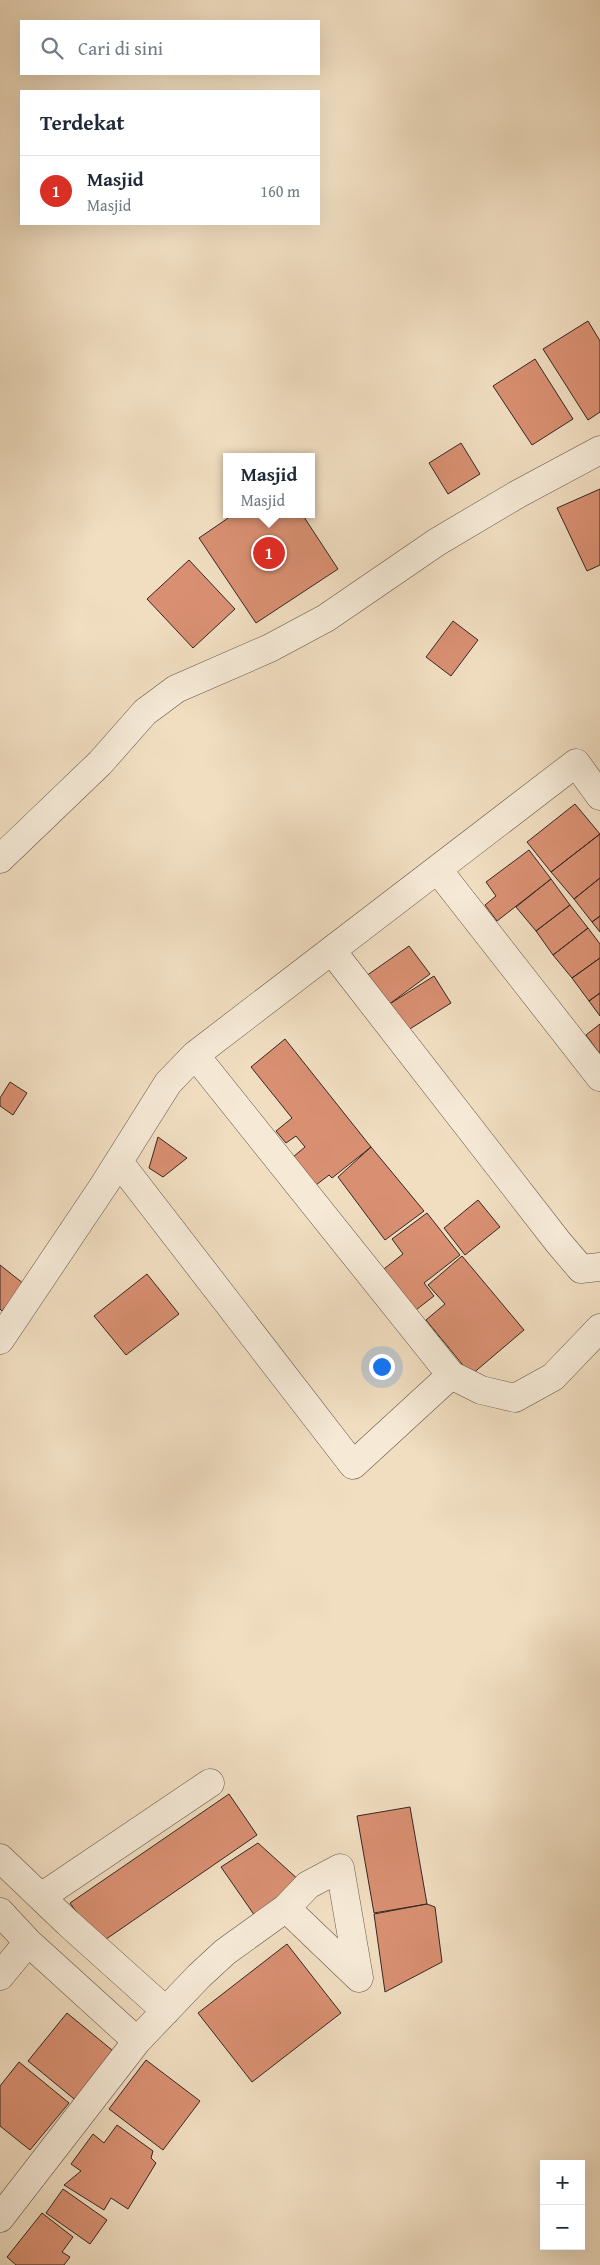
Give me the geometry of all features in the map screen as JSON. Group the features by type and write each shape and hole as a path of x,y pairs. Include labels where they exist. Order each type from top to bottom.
{"street":[{"path":"0,858 100,763 145,712 176,689 270,648 326,618 437,542 518,494 600,450"},
{"path":"0,1340 119,1162 168,1083 195,1055 576,764 600,796"},
{"path":"438,870 600,1076"},
{"path":"332,951 558,1242 581,1269 600,1267"},
{"path":"195,1055 451,1375 481,1390 515,1398 553,1377 600,1328"},
{"path":"119,1162 354,1465 451,1375"},
{"path":"41,1897 210,1783"},
{"path":"0,1858 166,2011"},
{"path":"0,2218 137,2041 225,1952 286,1908"},
{"path":"0,1912 28,1942 137,2041"},
{"path":"0,1976 28,1942"}],"building":[{"path":"588,321 600,341 600,412 588,420 543,349"},
{"path":"535,359 573,419 532,445 493,386"},
{"path":"461,443 480,474 448,494 429,463"},
{"path":"600,489 600,565 587,571 557,508"},
{"path":"228,518 305,518 338,569 256,623 199,538"},
{"path":"189,560 235,609 193,648 147,599"},
{"path":"453,621 478,640 451,676 426,657"},
{"path":"575,804 600,834 551,872 527,842"},
{"path":"600,834 600,878 574,899 551,872"},
{"path":"529,850 551,879 497,921 485,905 496,896 486,882"},
{"path":"600,878 600,916 592,922 574,899"},
{"path":"551,879 570,905 536,931 516,907"},
{"path":"570,905 588,928 553,955 536,931"},
{"path":"600,916 600,932 592,922"},
{"path":"588,928 600,944 600,958 572,978 553,955"},
{"path":"409,946 430,974 388,1005 366,976"},
{"path":"600,958 600,993 589,1001 572,978"},
{"path":"434,976 451,1003 405,1032 388,1005"},
{"path":"600,993 600,1016 589,1001"},
{"path":"600,1024 600,1054 586,1035"},
{"path":"285,1039 371,1147 332,1178 329,1175 316,1185 293,1157 305,1147 296,1136 286,1143 276,1131 292,1118 251,1067"},
{"path":"10,1082 27,1093 13,1115 0,1106 0,1098"},
{"path":"158,1137 187,1158 163,1177 149,1168"},
{"path":"371,1147 424,1211 385,1240 338,1177"},
{"path":"478,1200 500,1227 465,1255 444,1228"},
{"path":"427,1213 460,1255 424,1283 434,1296 412,1313 380,1272 403,1254 392,1239"},
{"path":"462,1256 524,1330 471,1375 426,1320 445,1304 428,1285"},
{"path":"0,1265 24,1284 2,1311 0,1309"},
{"path":"147,1274 179,1314 126,1355 94,1316"},
{"path":"229,1794 257,1835 99,1944 70,1903"},
{"path":"410,1807 427,1904 374,1913 357,1816"},
{"path":"258,1843 300,1881 255,1916 221,1867"},
{"path":"427,1904 435,1907 442,1962 385,1992 374,1914"},
{"path":"287,1944 341,2013 252,2082 198,2013"},
{"path":"67,2013 118,2055 79,2103 28,2061"},
{"path":"146,2060 200,2101 163,2150 109,2109"},
{"path":"19,2062 69,2103 30,2150 0,2126 0,2086"},
{"path":"117,2125 153,2151 151,2158 156,2163 128,2209 111,2198 104,2210 64,2185 81,2171 71,2164 93,2134 104,2143"},
{"path":"63,2189 107,2220 90,2244 46,2213"},
{"path":"42,2213 73,2237 62,2252 70,2257 64,2265 16,2265 7,2257"}],"place":[{"name":"Masjid","path":"269,553"}]}
